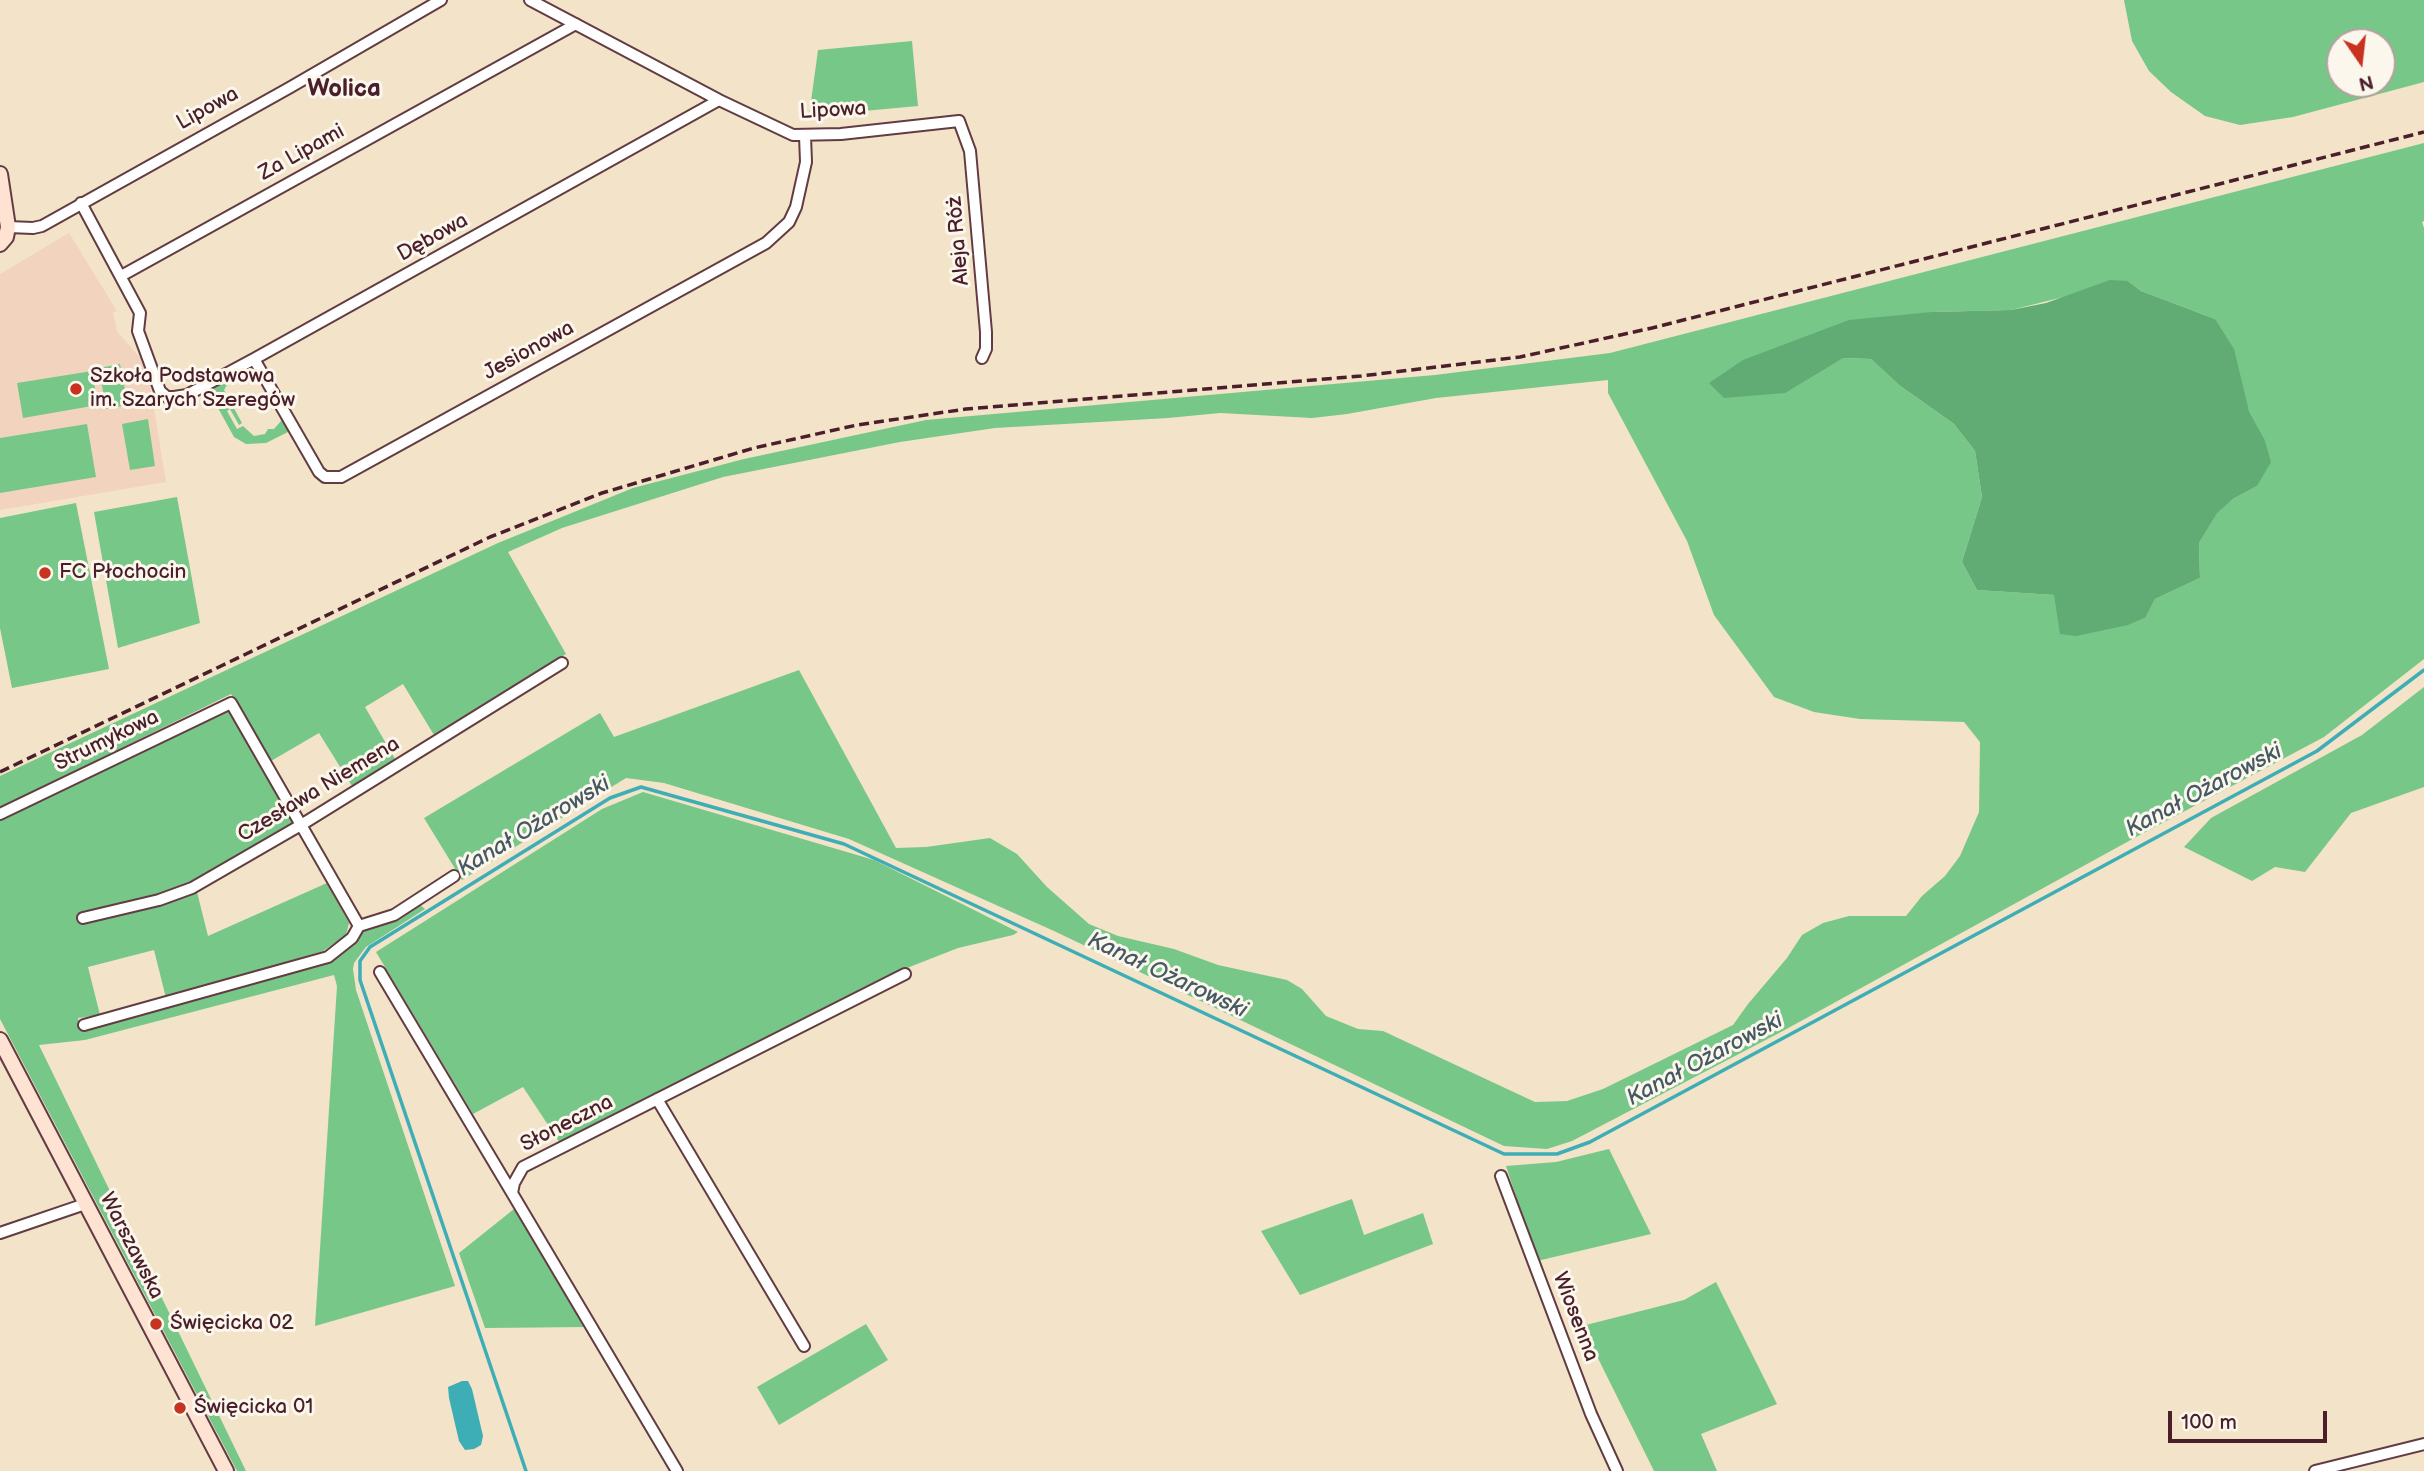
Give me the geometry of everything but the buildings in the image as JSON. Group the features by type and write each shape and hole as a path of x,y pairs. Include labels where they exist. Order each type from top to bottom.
{"main road":[{"path":"0,174 8,227 6,237 0,244"},
{"name":"Warszawska","path":"0,1041 226,1471"}],"street":[{"name":"Lipowa","path":"8,227 43,226 441,0"},
{"name":"Lipowa","path":"530,0 719,100 793,135 959,121"},
{"name":"Za Lipami","path":"121,276 576,24"},
{"name":"Dębowa","path":"121,276 140,313 138,331 162,395 187,395 719,100"},
{"name":"Aleja Róż","path":"959,121 970,151 986,332 986,349 982,358"},
{"name":"Jesionowa","path":"254,359 319,472 325,477 341,477 766,243 789,222 796,207 806,162 806,136"},
{"path":"81,203 121,276"},
{"name":"Czesława Niemena","path":"83,918 159,900 192,888 301,825 562,663"},
{"name":"Strumykowa","path":"0,814 231,703 301,825"},
{"path":"301,825 359,926"},
{"path":"84,1025 328,957 352,938 359,926 394,915 454,876"},
{"path":"380,972 677,1471"},
{"name":"Słoneczna","path":"512,1193 523,1167 905,974"},
{"path":"657,1099 804,1346"},
{"name":"Wiosenna","path":"1501,1176 1591,1414 1617,1471"},
{"path":"0,1233 85,1204"},
{"path":"2315,1471 2424,1444"}],"shaded area":[{"name":"Szkoła Podstawowa im. Szarych Szeregów","path":"69,233 117,311 113,313 117,331 147,366 166,482 0,510 0,274"}],"green space":[{"path":"2124,0 2424,0 2424,82 2396,89 2396,28 2326,28 2326,98 2364,98 2293,117 2240,125 2205,116 2171,92 2149,71 2132,41"},
{"path":"912,41 918,106 809,116 818,50"},
{"path":"2424,143 2424,659 2324,737 1781,1032 1572,1141 1547,1149 1504,1146 1054,931 849,839 664,783 626,778 462,880 424,818 600,713 614,737 799,670 896,848 926,847 990,838 1017,854 1047,887 1089,924 1118,936 1174,949 1218,965 1287,980 1302,989 1326,1016 1358,1029 1383,1031 1535,1102 1567,1101 1603,1089 1733,1025 1802,935 1823,923 1849,916 1906,916 1922,896 1945,876 1960,856 1979,812 1980,742 1964,722 1860,719 1814,712 1774,697 1714,615 1687,541 1608,393 1608,380 1436,398 1312,418 1220,413 995,428 900,442 723,477 562,528 508,552 566,654 434,735 403,684 365,707 395,759 352,786 319,733 271,761 231,694 0,808 0,776 498,543 633,488 744,459 926,420 1435,375 1610,353","holes":["2128,281 2141,291 2215,319 2249,411 2264,438 2257,486 2233,499 2217,512 2199,543 2200,578 2155,599 2146,617 2055,595 1977,590 1962,562 1982,497 1975,451 1954,424 1899,385 1871,359 1843,358 1932,312 2011,310"]},
{"path":"2110,280 2128,281 2141,291 2215,319 2234,349 2249,411 2264,438 2271,462 2257,486 2233,499 2217,513 2199,543 2200,578 2155,599 2146,617 2128,625 2076,636 2060,634 2054,595 1977,590 1962,562 1982,497 1975,451 1954,424 1899,385 1871,359 1843,358 1785,393 1724,398 1709,383 1743,360 1849,320 1932,312 2011,310 2046,303"},
{"path":"120,364 128,405 106,409 99,368"},
{"path":"244,368 255,370 278,411 261,381 246,375 228,383 224,390 242,423 239,425 230,409 227,411 237,429 243,426 254,436 265,434 281,421 280,414 292,430 266,443 246,444 234,437 207,388"},
{"path":"92,371 98,405 23,418 17,383"},
{"path":"148,419 155,466 130,470 122,424"},
{"path":"87,424 96,477 0,493 0,438"},
{"path":"177,497 200,623 118,648 94,512"},
{"name":"FC Płochocin","path":"76,503 109,669 12,688 0,628 0,518"},
{"path":"2424,687 2424,787 2351,813 2305,872 2275,867 2252,881 2184,847 2211,818 2362,735"},
{"path":"227,710 234,713 300,833 197,892 208,936 327,883 349,923 346,935 323,951 166,998 154,950 88,967 100,1015 78,1018 81,1028 331,958 360,931 382,924 419,904 425,909 366,947 354,963 353,969 356,990 455,1286 315,1326 337,986 334,975 85,1040 39,1045 246,1471 237,1471 0,1019 0,816"},
{"path":"643,792 874,860 1018,932 958,948 907,968 560,1143 523,1087 473,1114 376,952 602,809"},
{"path":"1609,1149 1651,1234 1537,1261 1506,1166 1556,1162"},
{"path":"1352,1199 1364,1235 1423,1213 1433,1244 1300,1295 1261,1231"},
{"path":"514,1209 588,1327 485,1328 459,1253"},
{"path":"1716,1282 1777,1404 1701,1434 1717,1471 1654,1471 1582,1326 1684,1300"},
{"path":"866,1324 888,1360 779,1425 757,1387"}],"water":[{"path":"468,1381 472,1389 483,1436 481,1445 465,1450 459,1441 448,1387"}],"waterway":[{"name":"Kanał Ożarowski","path":"526,1471 360,980 360,961 370,947 610,798 641,787 844,844 1504,1154 1557,1154 1590,1142 2317,751 2424,670"}],"railway":[{"path":"0,772 490,537 602,493 754,448 857,425 966,409 1361,376 1520,357 1652,328 2424,132"}],"place":[{"name":"Szkoła Podstawowa im. Szarych Szeregów","path":"76,389"},
{"name":"FC Płochocin","path":"45,573"},
{"name":"Święcicka 02","path":"156,1324"},
{"name":"Święcicka 01","path":"180,1408"}],"district":[{"name":"Wolica","path":"344,90"}]}
